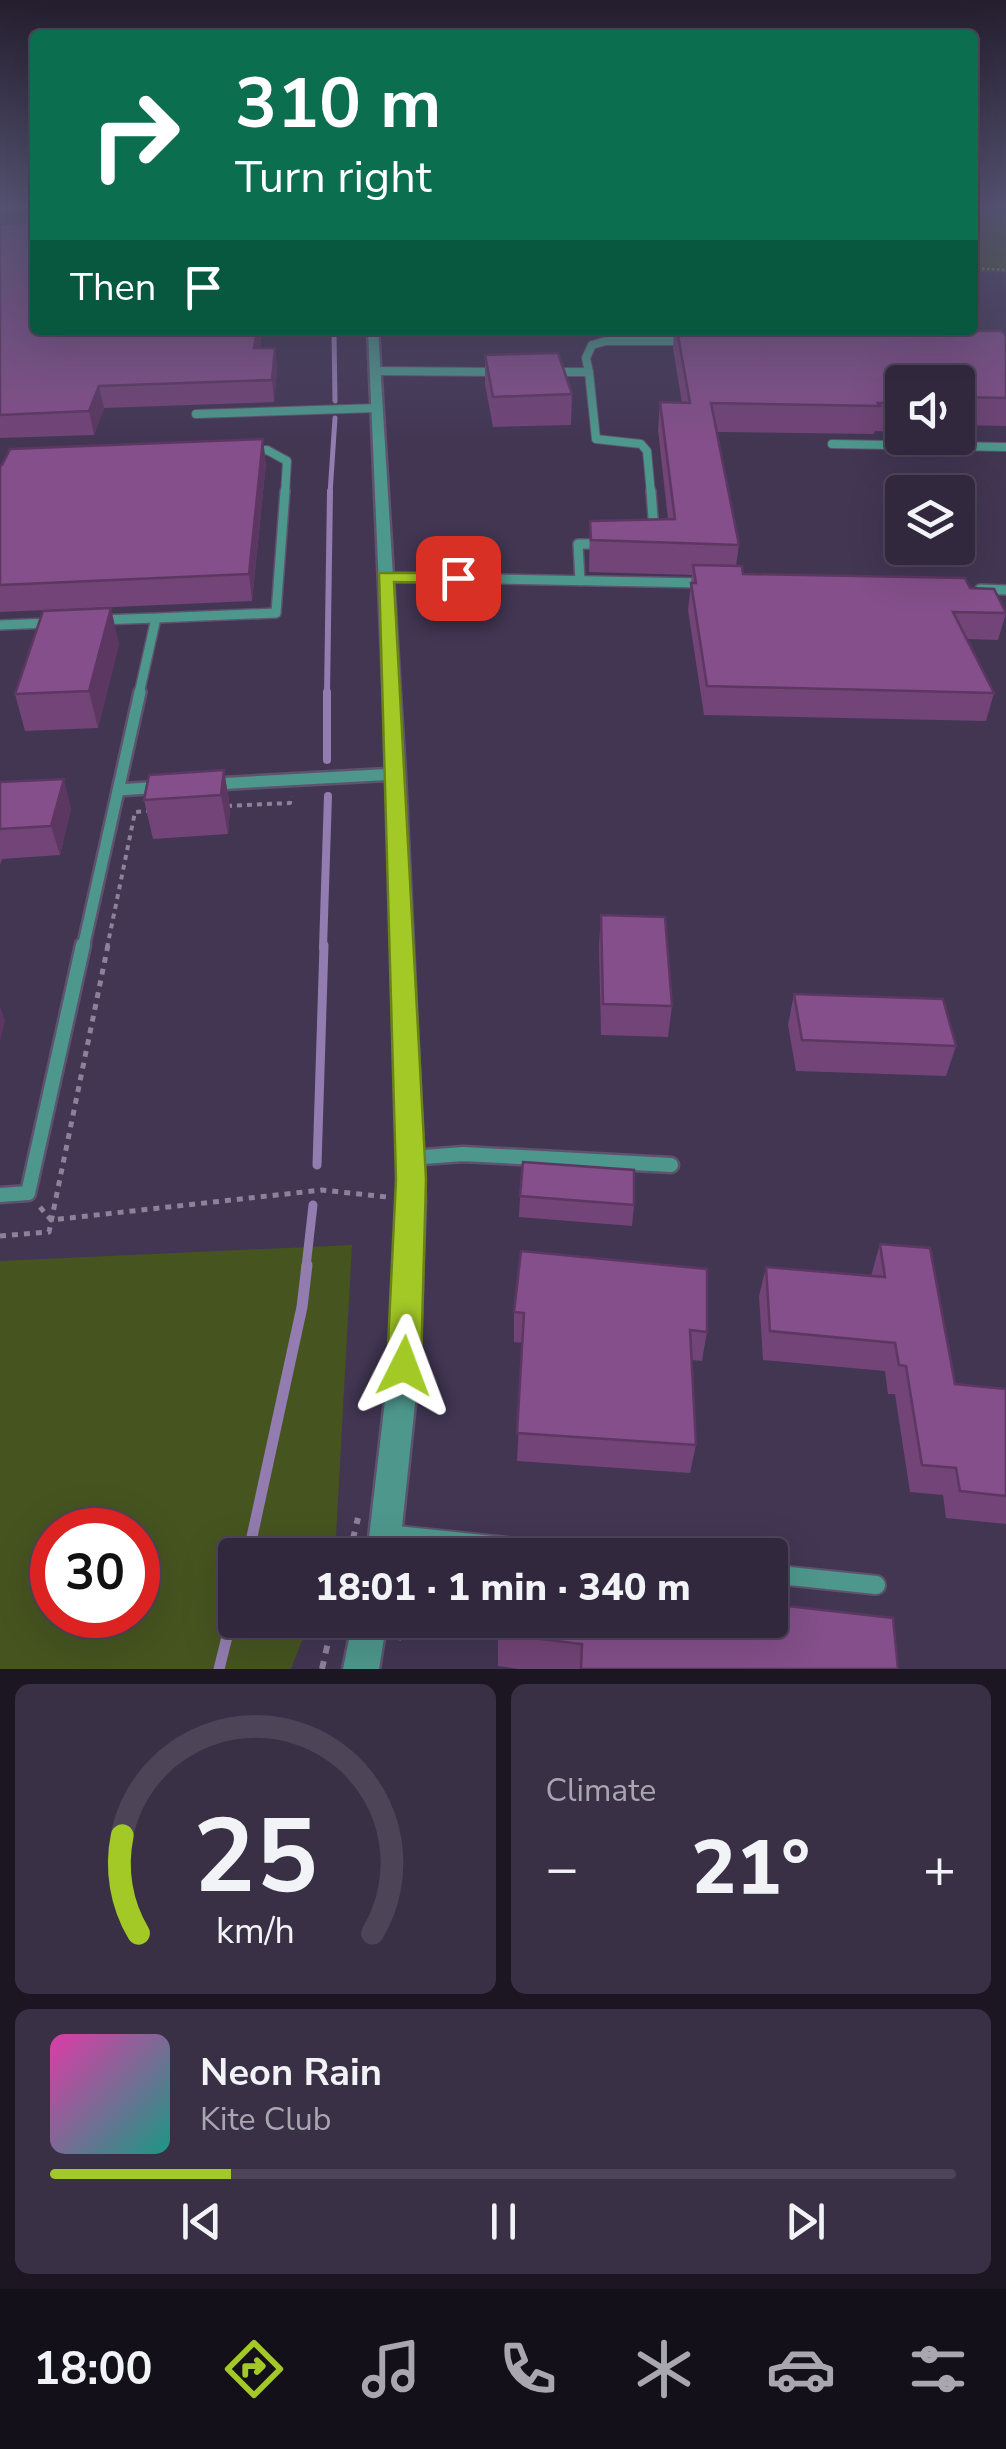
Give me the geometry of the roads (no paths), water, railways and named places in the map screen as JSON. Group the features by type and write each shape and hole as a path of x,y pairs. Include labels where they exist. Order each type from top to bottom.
{"street":[{"path":"373,335 371,408 396,774 412,1200 404,1366 386,1538"},
{"path":"361,1669 367,1638"}],"lane":[{"path":"655,545 647,452 641,444 596,438 586,358 592,345 606,341 690,341"},
{"path":"375,371 514,372"},
{"path":"533,372 589,372"},
{"path":"196,414 371,408"},
{"path":"832,444 1006,447"},
{"path":"78,622 276,613 287,461 267,450 248,451"},
{"path":"580,581 578,544 616,544"},
{"path":"385,577 715,584"},
{"path":"967,589 1006,590"},
{"path":"0,1195 28,1193 156,618"},
{"path":"0,625 59,622"},
{"path":"203,784 396,774"},
{"path":"118,790 169,786"},
{"path":"411,1158 463,1154 670,1165"},
{"path":"788,1576 876,1586"}],"waterway":[{"path":"334,335 335,401"},
{"path":"330,494 335,418"},
{"path":"327,694 330,491"},
{"path":"327,694 327,760"},
{"path":"323,948 328,796"},
{"path":"317,1165 324,945"},
{"path":"306,1267 313,1205"},
{"path":"252,1538 302,1307 307,1265"},
{"path":"219,1669 227,1638"}]}
